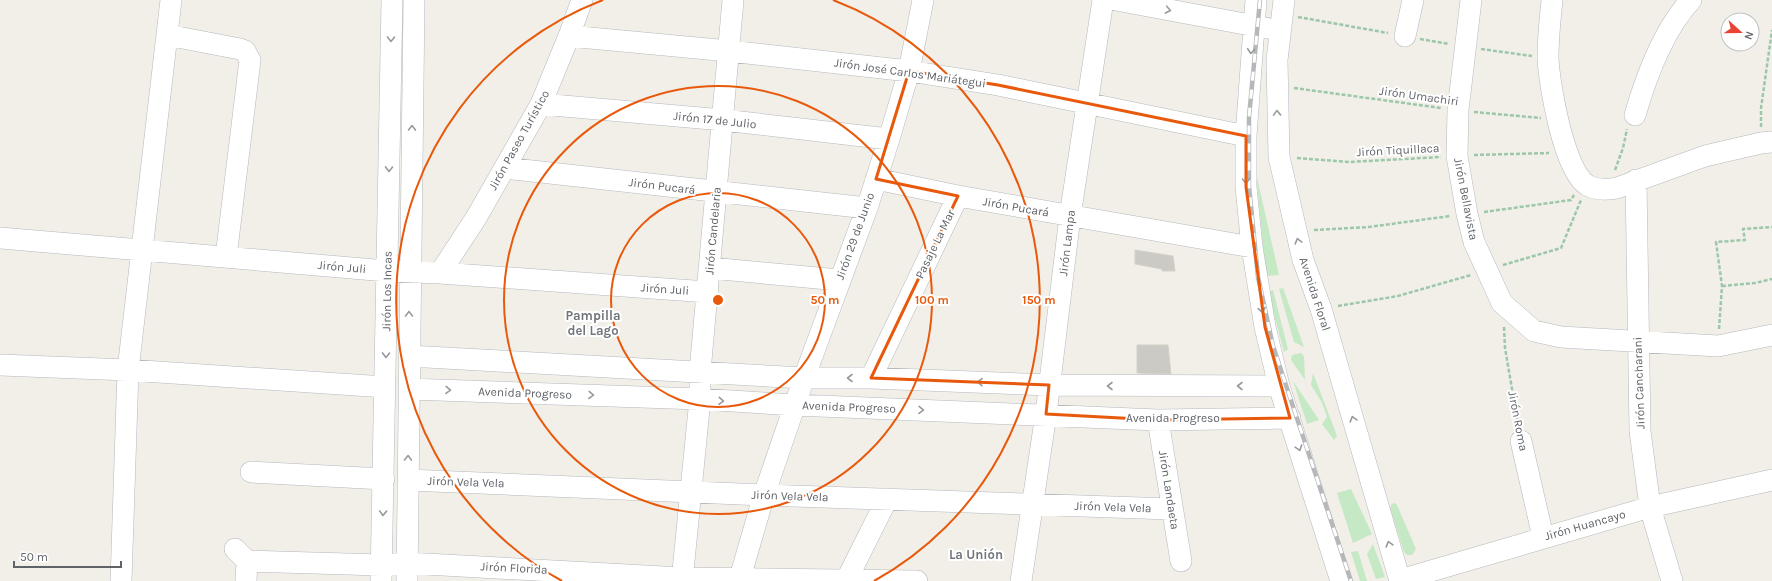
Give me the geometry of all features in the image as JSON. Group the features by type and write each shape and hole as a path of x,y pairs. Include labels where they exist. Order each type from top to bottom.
{"street":[{"path":"121,581 128,370 171,0"},
{"name":"Jirón Los Incas","path":"381,573 392,0"},
{"name":"Jirón Los Incas","path":"407,572 414,0"},
{"name":"Jirón Paseo Turístico","path":"440,273 476,218 541,104 582,0"},
{"name":"Jirón Candelaria","path":"682,579 700,399 700,372 733,0"},
{"name":"Jirón Lampa","path":"1021,581 1046,414 1070,216 1086,103 1103,0"},
{"path":"1116,0 1282,15"},
{"path":"1190,0 1255,13"},
{"path":"1405,36 1413,0"},
{"name":"Jirón Bellavista","path":"1472,0 1458,110 1457,156 1467,214 1474,242 1502,303 1534,331 1561,337 1718,346 1772,335"},
{"path":"1552,0 1548,58 1553,99 1566,153 1582,180 1587,184 1602,189 1617,188 1636,180 1676,168 1705,156 1767,143"},
{"path":"1635,115 1651,67 1676,19 1691,0"},
{"name":"Jirón 29 de Junio","path":"739,580 764,495 804,378 839,280 867,208 890,139 909,71 922,1"},
{"path":"1255,13 1246,136 1246,187 1252,247 1264,328 1279,386 1341,581"},
{"name":"Avenida Floral","path":"1282,15 1277,60 1279,157 1303,260 1321,308 1400,580"},
{"path":"167,35 240,49 248,55 250,60 226,257"},
{"name":"Jirón José Carlos Mariátegui","path":"569,36 729,51 909,71 998,85 1246,136"},
{"name":"Jirón 17 de Julio","path":"541,104 723,120 890,139"},
{"name":"Jirón Pucará","path":"505,168 717,193 867,208"},
{"name":"Jirón Pucará","path":"876,179 958,196 1252,247"},
{"name":"Jirón Cancharani","path":"1636,180 1637,341 1640,431 1650,507 1672,581"},
{"name":"Pasaje La Mar","path":"871,378 958,196"},
{"name":"Jirón Juli","path":"0,238 387,271 440,273 708,292"},
{"path":"710,268 839,280"},
{"path":"409,356 804,378 871,378 1049,385 1279,386"},
{"path":"0,365 128,370 385,387"},
{"name":"Avenida Progreso","path":"409,389 700,399 795,405 1046,414 1158,420 1290,418"},
{"name":"Jirón Landaeta","path":"1158,420 1180,561"},
{"name":"Jirón Roma","path":"1521,441 1543,537"},
{"path":"251,472 384,479"},
{"name":"Jirón Vela Vela","path":"408,480 764,495 1172,509"},
{"name":"Jirón Huancayo","path":"1400,580 1650,507 1772,480"},
{"path":"846,580 887,499"},
{"name":"Jirón Florida","path":"243,564 381,573 407,572 739,580 917,581"}],"path":[{"path":"1767,143 1761,108 1772,30"},
{"name":"Jirón Umachiri","path":"1277,86 1458,110 1559,120"},
{"path":"1602,189 1612,178 1623,148 1625,133 1635,115"},
{"name":"Jirón Tiquillaca","path":"1279,157 1349,162 1457,156 1566,153"},
{"path":"1296,231 1369,227 1571,200 1582,180"},
{"path":"1718,346 1722,286 1716,242 1745,240 1743,229 1772,227"},
{"path":"1722,286 1755,283 1772,279"},
{"name":"Jirón Roma","path":"1502,303 1505,348 1521,441"}],"highlighted area":[{"path":"909,71 998,85 1246,136 1246,187 1265,327 1290,418 1158,420 1046,414 1049,385 871,378 958,196 876,179"}],"green space":[{"path":"1256,173 1279,275 1266,276"},
{"path":"1283,288 1304,347 1294,342 1279,289"},
{"path":"1273,290 1288,349 1284,352 1268,292"},
{"path":"1301,353 1304,356 1305,380 1291,360 1292,355"},
{"path":"1313,373 1337,436 1334,440 1322,424 1327,417 1322,403 1311,385"},
{"path":"1293,381 1319,420 1307,424"},
{"path":"1351,489 1372,534 1353,543 1337,493"},
{"path":"1395,503 1416,549 1412,555 1407,555 1404,552 1390,508 1392,504"},
{"path":"1373,544 1385,577 1376,579 1367,554"},
{"path":"1358,551 1367,581 1360,581 1351,552"}],"building":[{"path":"1135,250 1173,256 1175,271 1162,271 1162,269 1135,264"},
{"path":"1137,345 1168,345 1171,374 1137,373"}],"railway":[{"path":"1260,0 1249,117 1249,186 1258,277 1273,346 1351,581"}],"district":[{"name":"Pampilla del Lago","path":"593,322"},
{"name":"La Unión","path":"976,554"}]}
